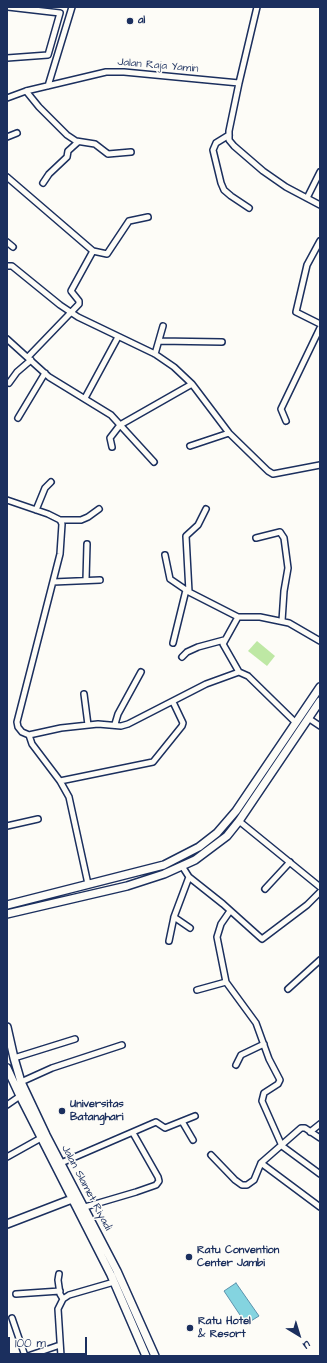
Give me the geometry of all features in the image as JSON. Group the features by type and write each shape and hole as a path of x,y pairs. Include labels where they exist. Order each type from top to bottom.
{"main road":[{"path":"7,905 164,865 199,847 226,823 320,687"},
{"path":"7,914 115,889 182,866 213,847 227,836 239,821 320,701"},
{"path":"274,755 281,760"},
{"path":"266,767 273,771"},
{"name":"Jalan Slamet Riyadi","path":"7,1027 21,1082 46,1136 85,1207 117,1271 155,1356"},
{"name":"Jalan Slamet Riyadi","path":"7,1068 112,1279 146,1356"},
{"path":"7,1224 72,1199"},
{"path":"112,1279 117,1271"}],"street":[{"path":"7,58 48,55 60,13 36,9 8,7"},
{"path":"48,86 72,7"},
{"path":"257,7 239,83 229,135 234,146 263,171 286,187 320,205"},
{"name":"Jalan Raja Yamin","path":"7,98 26,91 106,72 124,72 239,83"},
{"path":"26,91 39,107 67,135 78,142 94,144 108,154 132,152"},
{"path":"7,137 17,133"},
{"path":"229,135 216,143 213,150 221,183 224,190 249,208"},
{"path":"43,183 49,174 67,157 68,151 78,142"},
{"path":"307,198 320,172"},
{"path":"7,177 93,251 107,254 129,221 148,217"},
{"path":"320,241 307,265 296,312 320,324"},
{"path":"7,242 13,248"},
{"path":"9,383 17,372 72,313 79,303 72,290 93,251"},
{"path":"7,266 12,266 72,313 155,354 174,367 192,384 229,433 273,474 320,465"},
{"path":"155,354 163,326"},
{"path":"286,421 281,409 320,328"},
{"path":"85,398 118,337"},
{"path":"7,339 45,373 111,415 154,462"},
{"path":"159,341 222,342"},
{"path":"18,418 45,373"},
{"path":"112,447 110,438 120,425 192,384"},
{"path":"190,446 229,433"},
{"path":"36,510 45,488 50,482"},
{"path":"7,500 60,520 81,520 99,509"},
{"path":"173,643 188,591 186,536 198,525 206,509"},
{"path":"60,520 62,524 60,554 18,722 18,729 29,735 61,728 88,725 115,724 121,726 133,722 206,684 239,672"},
{"path":"256,538 280,532 284,538 288,568 284,591 282,621"},
{"path":"86,580 87,544"},
{"path":"165,555 170,579 188,591 238,617 260,617 282,621 295,625 320,641"},
{"path":"53,582 100,580"},
{"path":"238,617 224,640 223,647 239,672 248,676 296,723"},
{"path":"182,657 187,652 198,646 224,640"},
{"path":"115,724 118,714 141,672"},
{"path":"84,694 88,725"},
{"path":"60,781 153,762 182,726 183,723 173,702"},
{"path":"308,718 320,726"},
{"path":"29,735 32,744 60,781 71,802 88,884"},
{"path":"7,826 38,819"},
{"path":"239,821 320,887"},
{"path":"265,889 290,862"},
{"path":"182,866 189,877 263,939 320,892"},
{"path":"169,941 174,917 189,877"},
{"path":"230,911 221,924 217,937 226,982 256,1024 269,1059 280,1080 278,1084 264,1094 262,1099 282,1146 320,1174"},
{"path":"174,917 190,928"},
{"path":"288,989 320,960"},
{"path":"197,990 226,982"},
{"path":"14,1058 75,1039"},
{"path":"236,1065 241,1055 264,1044"},
{"path":"21,1082 52,1068 122,1045"},
{"path":"7,1105 20,1096"},
{"path":"61,1163 156,1122 165,1128 196,1116"},
{"path":"183,1122 193,1140"},
{"path":"310,1132 320,1124"},
{"path":"212,1155 235,1180 242,1185 247,1185 254,1180 261,1163 301,1128 305,1128 320,1138"},
{"path":"85,1207 156,1185 159,1181 133,1133"},
{"path":"7,1157 41,1138"},
{"path":"261,1163 320,1207"},
{"path":"59,1274 58,1280 63,1299"},
{"path":"61,1356 58,1309 63,1299 112,1279"},
{"path":"16,1294 60,1291"},
{"path":"12,1318 25,1356"},
{"path":"28,1356 60,1345"}],"green space":[{"path":"257,641 275,656 267,666 248,651"}],"water":[{"path":"236,1283 259,1316 246,1324 224,1291"}],"place":[{"name":"al","path":"130,21"},
{"name":"Universitas Batanghari","path":"62,1111"},
{"name":"Ratu Convention Center Jambi","path":"189,1257"},
{"name":"Ratu Hotel & Resort","path":"190,1328"}]}
